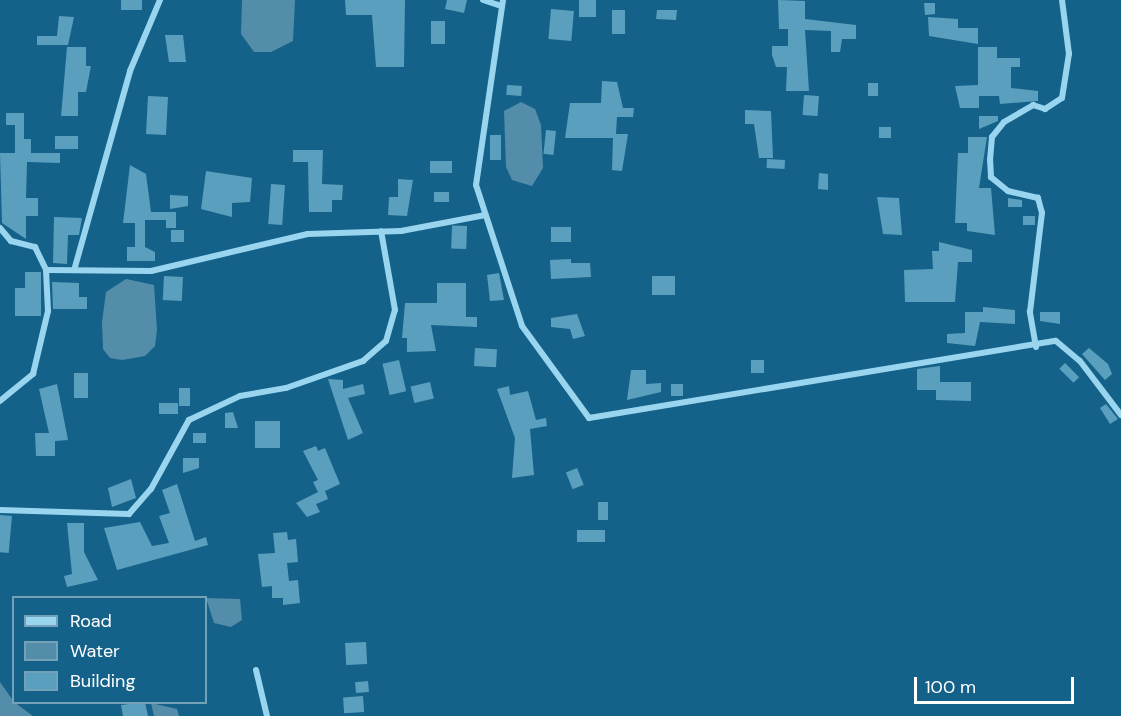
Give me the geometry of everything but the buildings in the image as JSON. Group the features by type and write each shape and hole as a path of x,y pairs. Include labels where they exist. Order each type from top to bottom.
{"street":[{"path":"75,267 130,71 160,0"},
{"path":"483,0 502,3 476,185 522,326 590,418 1036,347 1056,341 1080,361 1121,415"},
{"path":"1036,347 1030,312 1042,213 1038,198 1008,191 991,177 990,160 992,137 1004,122 1033,105 1045,109 1062,98 1069,54 1062,0"},
{"path":"46,270 75,267 151,271 308,234 381,231 486,215"},
{"path":"0,228 11,242 35,247 46,270 48,311 33,374 0,401"},
{"path":"0,510 129,514 151,489 189,420 240,396 286,388 363,361 386,341 395,310 381,231"},
{"path":"256,670 267,716"}],"water":[{"path":"242,0 295,0 293,41 271,52 254,52 241,34"},
{"path":"521,102 535,109 541,125 543,168 532,186 512,180 506,167 504,111"},
{"path":"126,279 154,285 157,330 155,346 145,356 122,360 110,358 103,349 102,322 106,292"},
{"path":"207,598 240,599 242,620 231,627 214,623"},
{"path":"0,682 12,699 12,704 17,704 33,716 0,716"},
{"path":"151,704 177,709 179,716 154,716"}]}
